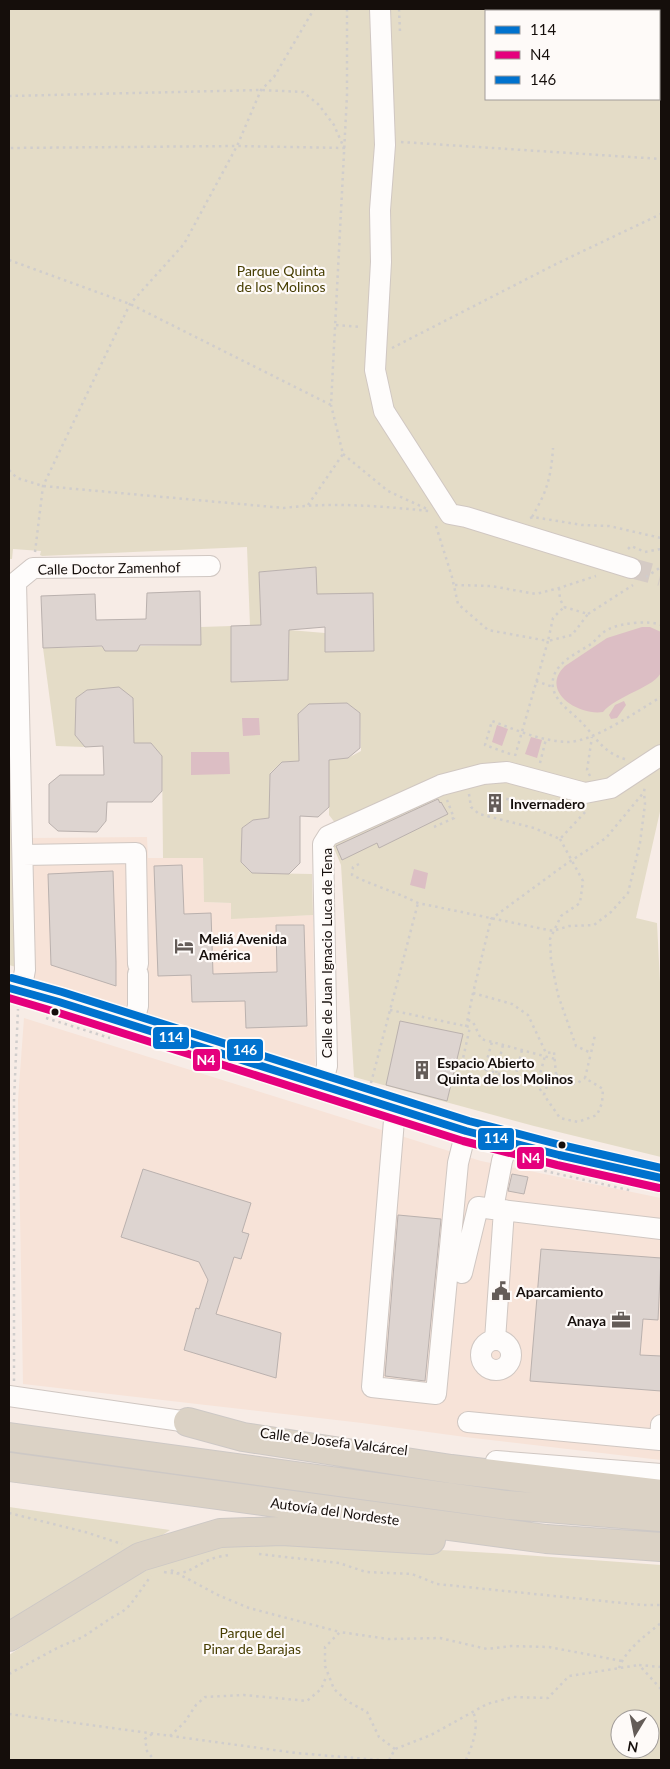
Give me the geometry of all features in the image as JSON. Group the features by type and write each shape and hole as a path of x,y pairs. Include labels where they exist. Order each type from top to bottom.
{"highway":[{"path":"188,1422 243,1437 451,1469 661,1494"},
{"name":"Autovía del Nordeste","path":"9,1438 507,1505 661,1517"},
{"name":"Autovía del Nordeste","path":"9,1467 546,1539 661,1547"},
{"path":"9,1637 140,1557 155,1566 220,1533 282,1531 494,1545 546,1539"}],"street":[{"path":"380,9 385,145 380,210 381,262 375,370 384,411 441,513 466,517 502,528 635,573"},
{"name":"Calle Doctor Zamenhof","path":"16,996 25,970 16,582 33,568 210,566"},
{"path":"602,790 611,788 653,760"},
{"name":"Calle de Juan Ignacio Luca de Tena","path":"322,1086 327,1066 323,844 328,836 440,785 501,771 584,793 602,790"},
{"path":"23,855 136,853 138,1006 133,1025"},
{"path":"16,996 133,1025 322,1086 508,1142 661,1178"},
{"path":"395,1108 372,1387 436,1394 458,1163 466,1130"},
{"path":"495,1340 498,1209 502,1161 508,1142"},
{"path":"462,1273 478,1208 661,1229"},
{"name":"Calle de Josefa Valcárcel","path":"11,1397 188,1422 509,1463 661,1474"},
{"path":"468,1422 660,1440 661,1425"}],"path":[{"path":"33,568 43,486 130,304 184,244 237,146 260,90 274,77 314,9"},
{"path":"347,9 344,148 331,405 343,454 388,491 441,513"},
{"path":"9,96 260,90 303,92 318,104 334,125 344,148"},
{"path":"401,142 661,159"},
{"path":"9,148 237,146 344,148"},
{"path":"392,348 558,263 661,214"},
{"path":"9,260 130,304 331,405"},
{"path":"531,518 546,490 552,469 552,448"},
{"path":"308,505 343,454"},
{"path":"9,470 17,478 43,486 284,508 308,505 369,505 441,513"},
{"path":"441,513 458,604 488,630 548,641 572,635 588,614 635,573"},
{"path":"502,528 531,518 582,525 609,526 661,538"},
{"path":"454,585 491,586 536,594 577,581 635,573 661,567"},
{"path":"559,588 560,599 564,607 588,614"},
{"path":"564,607 553,618 548,641 522,731 516,756 486,745 492,721 522,731 546,740 569,742 592,736 661,697"},
{"path":"359,864 353,867 352,875 368,883 398,892 418,903 553,931 569,926 594,925 611,912 628,894 640,843 645,804 644,792 653,760 622,758 602,748 584,725 560,704 553,687 556,672 569,656 590,644 609,629 638,622 654,622 661,625"},
{"path":"536,681 553,687"},
{"path":"560,839 578,821 602,790 593,784 587,770 592,736"},
{"path":"532,762 540,764 546,740"},
{"path":"434,827 454,818 440,785"},
{"path":"466,1027 491,919 606,838 644,792"},
{"path":"471,807 479,814 534,828 560,839 583,881 580,904 562,916 550,939 551,960 564,1016 576,1046 591,1053"},
{"path":"371,1083 418,903"},
{"path":"473,993 512,1004 528,1015 546,1053 554,1052 556,1074 562,1080 576,1084 585,1078 595,1035"},
{"path":"11,1397 16,996"},
{"path":"390,1010 470,1027 462,1063 537,1084 560,1118 578,1122 598,1115 602,1103 603,1090 585,1078"},
{"path":"467,1020 473,1022 481,1039 555,1059"},
{"path":"484,1070 492,1042"},
{"path":"496,1073 503,1045"},
{"path":"514,1078 522,1050"},
{"path":"537,1084 545,1056"},
{"path":"544,1095 550,1076 556,1074"},
{"path":"9,1513 85,1532 116,1542 155,1566 179,1575 249,1608 340,1632 388,1639 440,1638 487,1648 511,1646 549,1647 622,1660"},
{"path":"155,1566 179,1575 194,1569 210,1559 229,1554"},
{"path":"259,1554 339,1563 366,1572 412,1574 437,1584 642,1605 661,1605"},
{"path":"9,1674 59,1647 83,1637 122,1612 130,1605 155,1566"},
{"path":"620,1668 622,1660 661,1623"},
{"path":"340,1632 325,1647 325,1666 334,1689 347,1701 367,1712 378,1737 395,1749"},
{"path":"639,1665 661,1689"},
{"path":"390,1760 395,1749 431,1735 487,1704 513,1697 548,1698 569,1676 639,1665 661,1666"},
{"path":"169,1736 184,1723 196,1705 205,1697 244,1696 307,1701 321,1689 328,1673"},
{"path":"466,1760 472,1747 476,1719 473,1712"},
{"path":"9,1714 296,1754 380,1760"},
{"path":"152,1734 146,1740 147,1751 154,1760"}],"shaded area":[{"path":"642,627 650,627 661,632 662,664 658,677 609,706 603,712 583,710 565,700 559,693 556,684 558,675 565,666 607,638"},
{"path":"624,701 626,705 617,718 611,719 609,715 615,705"},
{"path":"242,718 259,718 260,735 243,736"},
{"path":"497,725 508,729 502,746 492,742"},
{"path":"531,737 542,740 537,758 525,754"},
{"path":"191,752 229,752 230,774 191,775"},
{"path":"147,837 148,858 203,858 204,902 231,903 231,918 313,915 315,1068 33,978 31,838"},
{"path":"414,869 428,873 425,889 410,885"},
{"path":"24,1018 481,1161 661,1198 661,1460 23,1384 18,1100"}],"green space":[{"name":"Parque Quinta de los Molinos","path":"9,9 661,9 661,807 636,918 657,923 661,1002 661,1157 534,1126 354,1077 341,865 333,846 364,824 376,804 336,824 329,815 329,760 348,758 361,751 360,713 347,703 309,704 298,714 299,761 282,762 270,773 269,818 253,820 242,828 241,862 252,873 312,874 313,915 231,919 231,903 204,902 203,858 163,858 162,756 151,743 134,743 133,698 119,688 87,690 76,698 75,735 85,747 56,746 43,648 201,645 201,627 231,626 231,682 288,680 289,630 325,633 326,652 374,651 373,594 325,594 317,627 316,567 259,572 261,626 250,626 247,547 42,556 40,555 41,551 13,549 12,559 9,559"},
{"path":"9,742 16,967 9,965"},
{"path":"9,1507 170,1530 9,1627"},
{"name":"Parque del Pinar de Barajas","path":"248,1539 661,1565 661,1760 9,1760 9,1655 91,1602 169,1557"}],"building":[{"path":"316,567 317,594 373,593 374,651 325,652 325,627 289,630 288,680 231,682 231,626 261,625 259,572"},
{"path":"200,591 201,645 140,645 137,651 105,651 102,646 43,648 41,596 95,594 96,620 146,619 147,593"},
{"path":"119,687 133,698 134,743 151,743 162,756 162,791 152,802 107,802 106,821 97,832 58,831 49,823 49,784 60,775 104,775 103,746 85,747 75,735 76,698 87,690"},
{"path":"347,703 360,713 360,748 348,758 329,760 329,807 318,817 300,816 300,863 289,874 252,873 241,862 242,828 253,820 269,818 270,774 282,762 299,761 298,714 309,704"},
{"path":"438,799 448,814 379,848 377,843 342,860 336,846"},
{"name":"Meliá Avenida América","path":"182,865 184,914 211,913 213,974 277,972 276,925 304,925 307,1026 246,1028 245,1001 192,1002 191,975 158,976 154,866"},
{"path":"113,871 116,986 51,965 48,874"},
{"name":"Espacio Abierto Quinta de los Molinos","path":"400,1021 463,1034 447,1101 386,1085"},
{"path":"143,1169 251,1203 242,1232 249,1234 241,1259 234,1257 216,1314 281,1333 276,1378 184,1350 196,1308 199,1309 208,1280 199,1262 121,1237"},
{"path":"512,1174 528,1177 524,1194 508,1191"},
{"path":"398,1215 441,1219 425,1381 385,1376"},
{"name":"Anaya","path":"541,1249 661,1258 658,1320 643,1319 640,1355 661,1356 661,1391 530,1381"}],"tunnel":[{"path":"631,568 661,576"}],"transit line":[{"name":"146","path":"12,978 62,992 469,1121 661,1168"},
{"name":"114","path":"9,988 59,1002 466,1131 559,1155 661,1178"},
{"name":"N4","path":"9,998 463,1141 659,1188"}],"place":[{"name":"Invernadero","path":"495,803"},
{"name":"Meliá Avenida América","path":"184,946"},
{"name":"Espacio Abierto Quinta de los Molinos","path":"422,1070"},
{"name":"Aparcamiento","path":"501,1291"},
{"name":"Anaya","path":"621,1320"}]}
